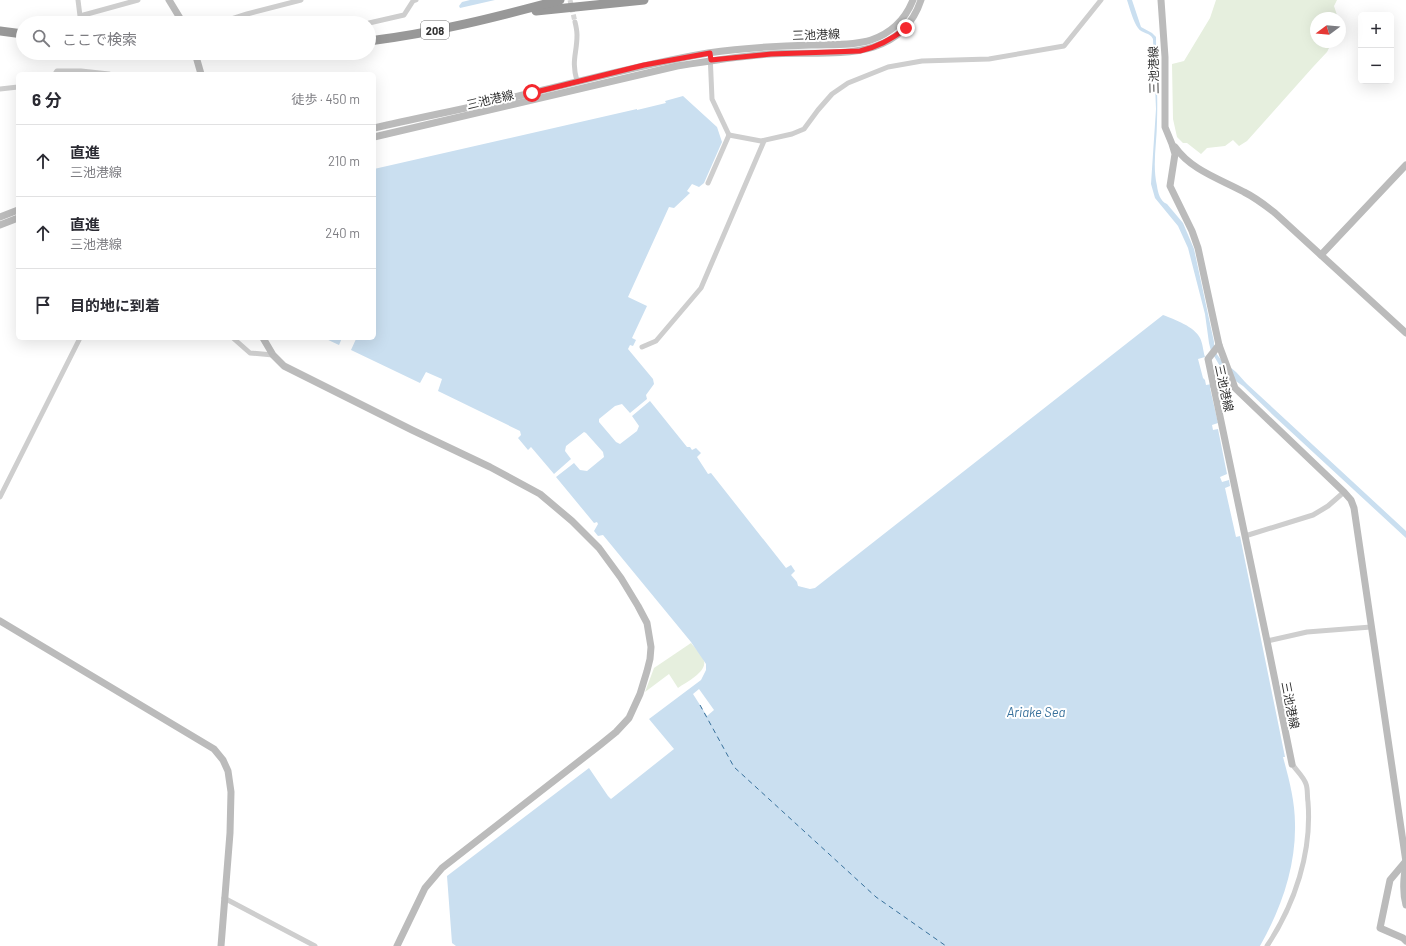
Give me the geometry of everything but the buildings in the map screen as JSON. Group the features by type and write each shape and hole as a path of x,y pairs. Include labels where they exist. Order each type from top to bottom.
{"highway":[{"name":"208","path":"376,40 431,31 500,16 560,0"},
{"name":"208","path":"500,16 560,8 644,0"},
{"path":"0,31 16,33"}],"street":[{"path":"78,0 80,16 138,0"},
{"path":"169,0 179,16"},
{"path":"241,16 301,0"},
{"path":"376,21 404,15 413,1 416,0"},
{"name":"三池港線","path":"376,137 711,57 772,46 844,44 870,40 892,29 901,22 908,12 913,0"},
{"name":"三池港線","path":"376,128 532,93 644,65 711,57 860,51 872,48 895,37 906,28 914,16 920,0"},
{"path":"728,135 764,140 792,134 804,129 832,94 848,83 888,67 922,61 989,59 1064,46 1102,0"},
{"name":"三池港線","path":"1161,0 1165,57 1165,127 1172,144 1174,154 1170,186 1192,231 1198,248 1217,347 1208,360 1292,764"},
{"path":"575,22 577,35 573,61 577,81"},
{"path":"711,57 712,100 728,135"},
{"path":"196,60 200,72"},
{"path":"56,72 90,72"},
{"path":"0,89 16,87"},
{"path":"708,182 728,135"},
{"path":"642,347 656,341 701,288 764,140"},
{"path":"1172,144 1186,161 1260,201 1275,213 1406,333"},
{"path":"1321,255 1406,165"},
{"path":"0,217 16,211"},
{"path":"0,225 16,219"},
{"path":"0,497 79,340"},
{"path":"235,340 250,353 273,355"},
{"path":"264,340 273,355 284,366 490,467 540,494 572,521 599,548 621,578 647,623 651,646 650,659 640,694 629,718 616,732 600,745 442,868 425,888 397,946"},
{"path":"1217,347 1235,388 1344,492 1351,500 1354,508 1400,830 1406,861 1403,882 1404,899 1406,905"},
{"path":"1245,536 1313,515 1328,506 1344,492"},
{"path":"0,621 214,749 224,760 228,771 231,792 230,833 224,898 222,946"},
{"path":"1267,641 1307,632 1371,628"},
{"path":"1267,946 1277,931 1293,898 1301,870 1308,829 1306,784 1292,764"},
{"path":"1400,830 1406,836"},
{"path":"1406,861 1390,880 1380,928 1403,938 1406,941"},
{"path":"224,898 315,946"}],"green space":[{"path":"1216,0 1337,0 1334,6 1336,12 1310,12 1310,48 1329,48 1327,52 1247,141 1239,146 1233,140 1225,146 1207,148 1201,154 1187,143 1183,143 1177,137 1173,119 1172,64 1184,61 1210,18"},
{"path":"691,643 704,661 704,665 699,673 678,688 669,674 645,692 654,668"}],"water":[{"path":"470,0 495,0 460,8 459,6 462,2"},
{"path":"1127,0 1132,0 1141,27 1156,37 1157,129 1155,162 1157,189 1161,199 1183,223 1194,249 1214,347 1218,356 1406,531 1406,538 1243,386 1224,373 1211,351 1205,314 1188,248 1178,226 1155,198 1151,184 1156,109 1153,39 1150,35 1138,28"},
{"name":"Ariake Sea","path":"683,96 717,127 722,142 704,183 699,187 692,184 687,191 690,193 674,208 669,207 628,297 647,306 632,338 636,340 633,346 630,345 628,349 653,379 654,384 646,395 647,399 630,413 622,404 615,406 599,419 599,422 616,442 620,444 637,431 639,426 632,416 650,401 687,447 690,447 692,450 696,448 701,453 697,457 708,474 711,473 786,568 791,565 795,571 791,575 797,582 798,586 810,589 815,588 1163,315 1184,324 1194,330 1197,334 1201,340 1205,357 1198,359 1203,378 1206,385 1212,384 1213,387 1210,388 1218,423 1212,425 1213,430 1218,429 1227,474 1220,477 1222,482 1229,480 1230,486 1225,488 1236,537 1240,536 1294,807 1295,840 1290,872 1281,902 1260,946 456,946 452,943 447,876 589,768 611,799 674,749 649,719 701,680 706,670 706,664 691,642 603,535 598,536 594,531 598,524 597,522 594,523 556,477 574,463 580,470 587,471 604,457 603,452 586,433 584,432 566,446 565,451 571,459 554,474 531,447 528,450 518,438 521,435 520,431 438,391 442,379 426,372 420,383 351,350 356,340 376,340 376,169 637,110 666,103 665,101"},
{"path":"328,340 341,340 339,345"}],"pier":[{"path":"699,689 714,710 707,716 693,694"}],"ferry route":[{"path":"700,705 734,767 876,897 946,946"}],"tunnel":[{"path":"570,0 575,22"}],"route":[{"path":"532,93 644,65 710,53 711,60 771,54 860,51 884,43 895,37 906,28"}]}
